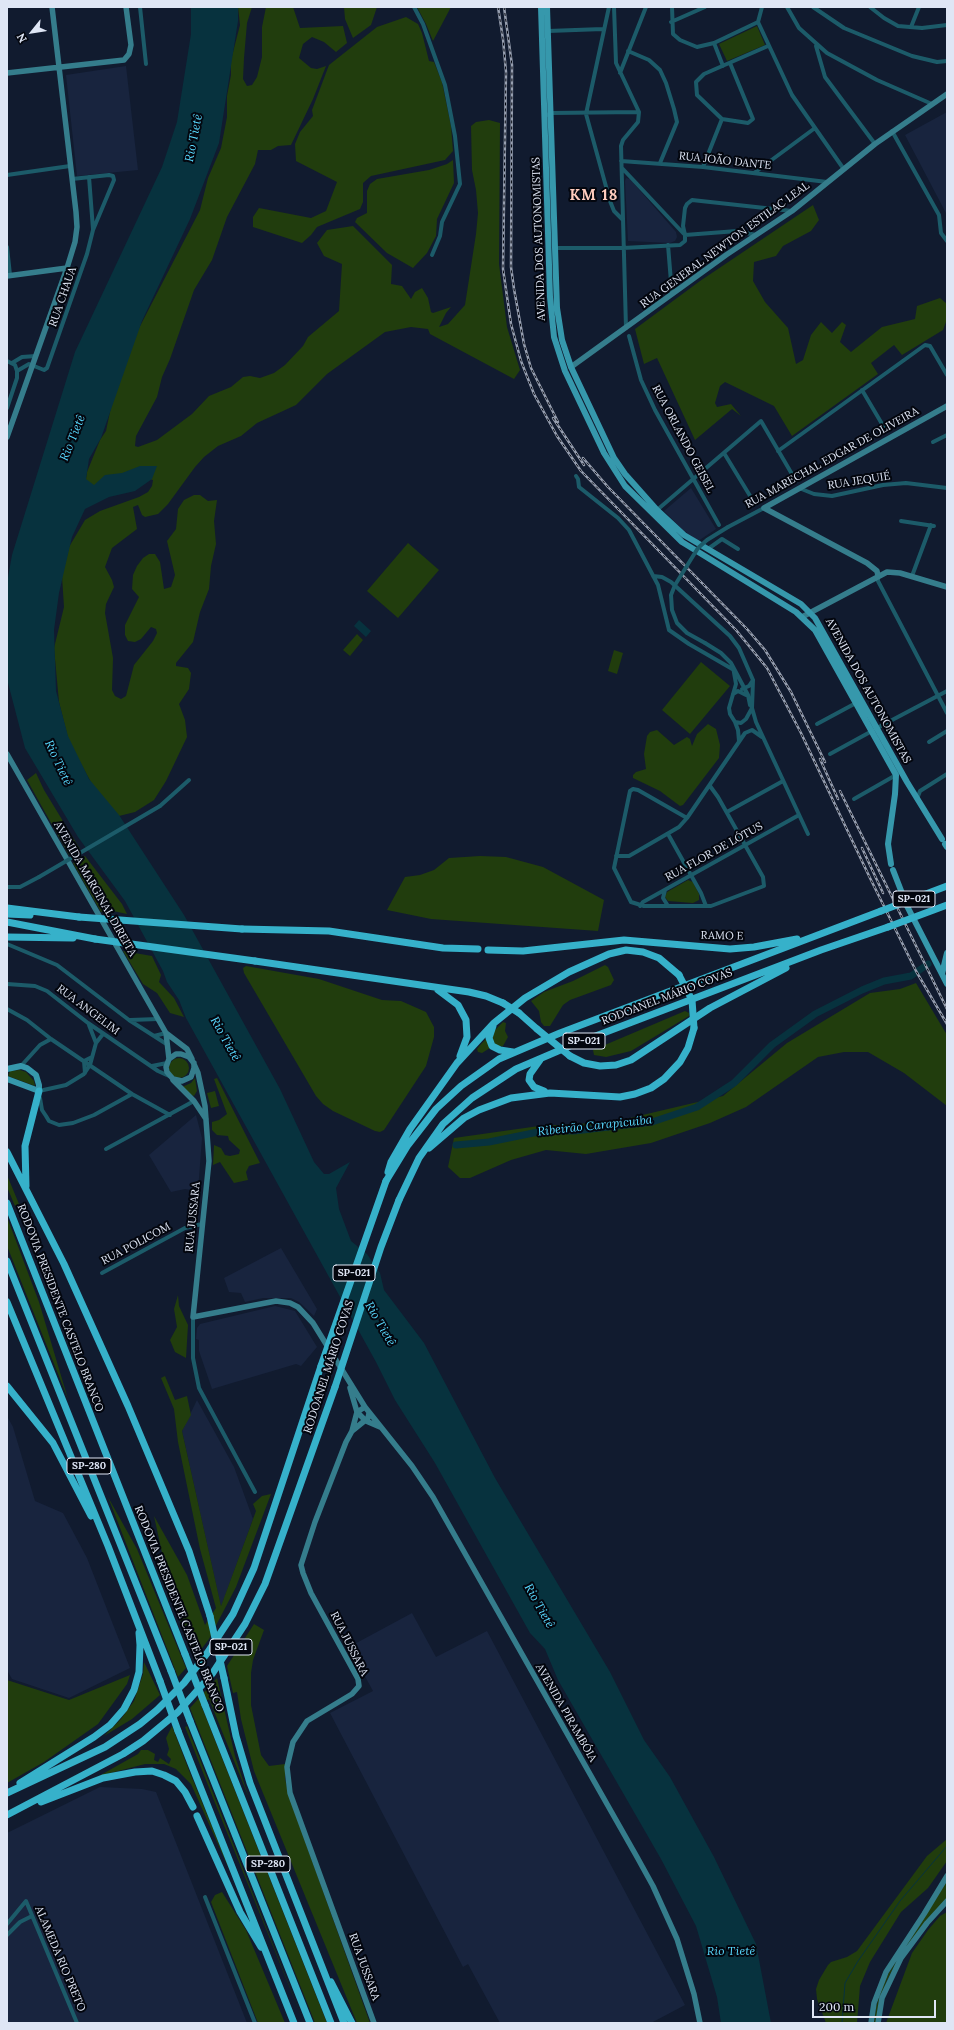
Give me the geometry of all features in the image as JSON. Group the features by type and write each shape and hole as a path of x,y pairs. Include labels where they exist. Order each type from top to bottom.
{"highway":[{"name":"RODOANEL MÁRIO COVAS","path":"7,1792 105,1747 158,1710 184,1683 208,1652 233,1614 254,1568 321,1366 386,1180 394,1163 420,1128 447,1098 483,1069 513,1052 947,886"},
{"name":"RODOANEL MÁRIO COVAS","path":"9,1814 123,1754 142,1741 178,1712 212,1674 245,1624 266,1584 335,1387 370,1277 399,1200 419,1158 444,1124 472,1098 516,1069 821,950 947,905"},
{"path":"7,908 61,916"},
{"path":"7,914 79,917 242,929 329,931 443,948 478,950"},
{"path":"7,922 92,939 477,993 503,1003 519,1013 570,1056 584,1063 600,1066 616,1065 631,1060 725,999 821,950"},
{"name":"RAMO E","path":"488,950 523,951 630,940 730,949 754,947 813,936"},
{"path":"7,937 92,939"},
{"path":"394,1163 410,1129 457,1063 494,1023 525,998 557,978 595,959 617,951 634,950 651,954 666,963 679,975 692,1000 694,1028 688,1048 680,1062 664,1079 651,1088 635,1094 620,1097 550,1093 511,1098 479,1110 451,1128 419,1158"},
{"path":"434,988 455,1002 466,1020 467,1037 457,1063"},
{"path":"494,1023 489,1038 492,1046 500,1050 513,1052"},
{"path":"542,1058 530,1074 529,1080 534,1087 550,1093"},
{"path":"26,1190 25,1146 39,1091"},
{"name":"RODOVIA PRESIDENTE CASTELO BRANCO","path":"7,1152 70,1276 171,1506 192,1558 210,1616 250,1783 322,1968"},
{"name":"RODOVIA PRESIDENTE CASTELO BRANCO","path":"7,1203 331,2023"},
{"name":"SP-280","path":"7,1261 310,2023"},
{"path":"7,1268 24,1305"},
{"path":"7,1302 138,1621 178,1731 294,2023"},
{"path":"7,1386 53,1443 108,1546"},
{"path":"7,1792 110,1725 124,1709 134,1690 139,1672 140,1645 138,1621"},
{"path":"9,1814 103,1778 119,1774 145,1771 159,1773 176,1781 185,1792 193,1807"},
{"path":"197,1816 240,1912 266,1954"},
{"path":"322,1968 344,2023"},
{"path":"322,1968 341,2000 352,2023"}],"main road":[{"path":"7,438 75,242 76,227 72,179 52,7"},
{"path":"7,73 120,62 127,58 131,50 126,7"},
{"name":"AVENIDA DOS AUTONOMISTAS","path":"541,7 559,325 565,353 614,458 625,474 656,510 684,535 801,604 811,612 823,630 875,729 917,800 945,843"},
{"name":"AVENIDA DOS AUTONOMISTAS","path":"547,7 548,241 552,321 558,351 570,382 600,445 625,486 682,542 802,617 818,634 856,703 875,729 896,775 888,850 892,867 907,906 947,984"},
{"name":"RUA GENERAL NEWTON ESTILAC LEAL","path":"571,367 672,294 792,211 812,196 843,168 892,131 947,94"},
{"path":"548,241 555,248"},
{"path":"9,276 67,268"},
{"name":"RUA MARECHAL EDGAR DE OLIVEIRA","path":"764,508 947,406"},
{"path":"764,508 867,563 877,571 878,576"},
{"path":"802,617 878,576 892,572 912,576 947,587"},
{"name":"AVENIDA MARGINAL DIREITA","path":"7,754 166,1033 169,1046 168,1061"},
{"path":"942,974 947,953"},
{"name":"AVENIDA MARGINAL DIREITA","path":"166,1033 187,1049 193,1062"},
{"path":"171,1078 177,1081 187,1080 193,1073 193,1062 185,1055 181,1054 172,1056 168,1061 167,1072 171,1078 194,1102 206,1120"},
{"name":"RUA JUSSARA","path":"193,1062 198,1073 202,1093 206,1120 208,1162 193,1317"},
{"path":"7,1069 21,1066 36,1075 40,1086 39,1091 7,1079"},
{"path":"194,1102 202,1093"},
{"path":"193,1317 268,1302 290,1303 304,1313 313,1323 349,1384 365,1407 368,1413 366,1421"},
{"path":"349,1384 357,1412 365,1407"},
{"name":"RUA JUSSARA","path":"357,1412 352,1431 346,1442 315,1522 301,1565 302,1573 311,1593 358,1680 359,1686 352,1694 319,1713 302,1727 290,1749 287,1779 290,1793 374,2023"},
{"name":"AVENIDA PIRAMBÓIA","path":"357,1412 366,1421 382,1429"},
{"name":"AVENIDA PIRAMBÓIA","path":"368,1413 412,1466 441,1510 653,1886 684,1959 700,2023"},
{"name":"RUA JUSSARA","path":"352,1431 366,1421"},
{"path":"871,2023 874,2003 886,1972 947,1876"},
{"path":"878,2023 882,1998 901,1958 927,1922 947,1901"}],"street":[{"path":"140,7 146,64"},
{"path":"414,7 423,24 444,85 455,136 460,184 442,222 440,236 432,255"},
{"path":"609,7 603,28 586,114 610,201 614,211 622,219"},
{"path":"614,7 616,61 620,73 639,112 638,122 622,142 622,219 626,328"},
{"path":"620,73 646,7"},
{"path":"672,7 671,30 675,37 689,45 697,47 714,43 758,22"},
{"path":"672,22 705,7"},
{"path":"762,7 758,22 792,95 843,168"},
{"path":"787,7 799,28 816,45 856,70 932,104"},
{"path":"813,7 844,28 912,56 933,61 947,62"},
{"path":"870,7 894,24 931,28 947,25"},
{"path":"911,27 919,7"},
{"path":"548,31 603,28"},
{"path":"714,43 724,66"},
{"path":"816,45 825,77 875,144"},
{"path":"730,63 753,119 748,122 722,120 700,100 695,91 695,87 699,78 704,74 768,46"},
{"path":"628,51 648,60 660,70 674,110 677,122 660,163"},
{"path":"548,115 639,112"},
{"path":"703,167 722,120"},
{"path":"753,173 815,128"},
{"path":"892,131 938,215 941,233 947,242"},
{"name":"RUA JOÃO DANTE","path":"621,161 703,167 827,182"},
{"path":"7,175 70,166"},
{"path":"622,167 685,235"},
{"name":"RUA CHAUA","path":"33,366 46,370 87,254 93,230 114,180 113,176 89,177 93,230"},
{"path":"72,179 89,177"},
{"path":"555,248 623,248 682,244 686,241 683,226 685,208 692,200 792,211"},
{"path":"685,235 737,231 756,235"},
{"path":"668,245 672,294"},
{"path":"7,247 9,276"},
{"name":"RUA ORLANDO GEISEL","path":"629,336 642,380 668,435 719,525"},
{"path":"778,451 928,344 947,375"},
{"path":"12,363 22,356 36,356"},
{"path":"7,361 12,363 17,371 17,378 7,408"},
{"path":"17,371 27,364 33,366"},
{"path":"862,390 885,429"},
{"path":"656,510 693,480 760,421 796,481"},
{"path":"934,442 947,435"},
{"path":"724,453 755,504"},
{"path":"576,476 579,487 618,518 629,530 659,587 666,623 669,630 689,644 734,669 736,682 729,706 730,714 738,730 739,741"},
{"name":"RUA JEQUIÉ","path":"799,488 814,494 832,496 883,485 906,484 947,488"},
{"name":"RUA MARECHAL EDGAR DE OLIVEIRA","path":"764,508 728,527 707,540 698,548 675,585 672,595 672,610 679,626 687,633 724,655 734,669 752,708 763,738 808,834"},
{"path":"901,520 932,525 912,576"},
{"path":"708,549 721,539 738,549"},
{"path":"653,576 662,577 671,582 730,636 742,652 753,680 752,708 743,722 738,723 734,721"},
{"path":"878,576 878,581 947,713"},
{"path":"733,694 749,686 753,680"},
{"path":"738,691 745,695 749,702 749,714"},
{"path":"830,754 947,691"},
{"path":"816,724 856,703"},
{"path":"616,856 629,856 679,827 710,786 739,741 750,730 757,732 763,738"},
{"path":"929,742 947,731"},
{"path":"917,800 920,791 947,774"},
{"path":"854,799 896,775"},
{"path":"7,887 20,887 39,877 160,806 189,780"},
{"path":"727,812 783,781"},
{"path":"687,818 638,790 632,789 628,798 614,866 615,874 632,902 640,906 706,906 726,901 764,886 763,878 727,812 710,786"},
{"name":"RUA FLOR DE LÓTUS","path":"640,906 641,903 799,815"},
{"path":"668,834 701,893 706,906"},
{"path":"665,890 663,898 668,906"},
{"path":"7,944 56,965 129,1020 169,1046"},
{"name":"RUA ANGELIM","path":"7,984 42,988 60,1000 103,1034 171,1078"},
{"path":"7,1010 27,1020 51,1039 132,1094 170,1115"},
{"path":"129,1020 158,1019"},
{"path":"88,1023 96,1043"},
{"path":"154,1036 166,1033"},
{"path":"103,1034 96,1043 90,1065 84,1074 66,1086 39,1091 42,1110 49,1121 59,1125 73,1123 94,1115 132,1094"},
{"path":"21,1066 40,1045 51,1039"},
{"path":"84,1061 92,1057"},
{"path":"84,1061 84,1074"},
{"path":"152,1066 168,1061"},
{"path":"106,1149 194,1102"},
{"name":"RUA POLICOM","path":"102,1273 185,1228 202,1224"},
{"name":"RUA JUSSARA","path":"193,1317 193,1358 199,1388 255,1492"},
{"path":"205,1897 255,2023"},
{"name":"ALAMEDA RIO PRETO","path":"7,1924 26,1901 77,2023"},
{"path":"7,1935 20,1922 32,1916"}],"shaded area":[{"path":"126,66 138,170 77,176 66,75"},
{"path":"947,112 947,215 905,135"},
{"path":"626,178 630,179 676,232 677,237 675,241 670,243 628,241"},
{"path":"691,488 716,529 698,541 683,530 664,511"},
{"path":"196,1115 202,1138 198,1191 185,1189 171,1192 149,1155"},
{"path":"281,1248 317,1309 314,1316 299,1302 291,1298 263,1298 245,1302 241,1293 229,1292 224,1278"},
{"path":"275,1306 295,1311 317,1347 301,1366 296,1364 212,1389 199,1351 199,1340 196,1339 197,1328 200,1324"},
{"path":"197,1400 234,1467 253,1519 221,1607 182,1431"},
{"path":"7,1416 13,1427 35,1501 63,1513 87,1558 130,1668 69,1698 12,1679 7,1670"},
{"path":"412,1613 436,1657 487,1631 685,2005 651,2023 500,2023 468,1964 463,1967 330,1713 373,1691 349,1647"},
{"path":"100,1787 142,1789 156,1792 247,2023 7,2023 7,1833"}],"green space":[{"path":"238,7 252,7 247,23 244,58 243,79 247,86 252,85 257,77 262,57 262,27 266,7 293,7 300,28 343,26 347,43 336,52 324,42 312,37 303,44 299,58 311,68 317,69 326,66 313,99 291,145 278,146 271,150 258,150 255,164 227,217 212,260 194,290 170,359 162,377 157,397 136,436 135,446 138,447 157,440 192,414 209,396 231,387 243,377 250,376 260,378 274,373 285,365 303,346 308,337 339,311 342,264 324,256 317,243 327,230 353,226 392,265 391,284 402,286 411,299 415,292 422,288 428,298 431,312 433,313 451,307 446,313 439,327 448,324 465,305 476,234 478,213 472,170 471,126 476,122 489,120 500,123 499,264 507,327 520,370 514,379 430,334 428,329 411,327 385,332 327,374 296,405 257,423 241,436 218,446 204,457 168,504 158,514 145,517 142,515 138,505 133,507 137,529 112,548 105,567 114,587 106,604 105,613 113,658 112,690 115,696 121,699 126,696 134,665 153,641 157,633 156,629 151,627 141,639 135,642 128,641 125,635 125,625 139,597 132,589 133,575 137,566 143,558 149,554 155,554 160,562 164,589 171,587 175,575 167,541 176,529 178,509 184,500 194,495 200,495 208,501 217,500 214,521 216,544 211,566 209,589 200,612 193,642 176,663 176,666 188,668 191,673 189,689 179,704 185,720 187,737 166,781 154,800 135,812 119,816 98,795 69,742 59,702 54,648 64,607 62,576 69,547 85,520 100,511 139,497 148,492 152,486 153,480 149,479 84,492 87,472 100,440 106,431 111,407 136,334 200,210 208,178 221,148 227,117 227,96 231,75 231,60 240,25"},
{"path":"344,7 377,7 371,25 353,38 345,19"},
{"path":"417,7 451,7 433,41 426,24"},
{"path":"406,17 418,24 422,33 429,61 434,62 442,82 451,126 453,151 445,160 371,176 363,183 363,202 360,209 317,227 302,243 253,227 253,217 259,208 311,218 326,211 337,182 296,161 295,144 300,132 313,116 312,110 329,65 377,27"},
{"path":"757,26 765,45 727,61 719,44"},
{"path":"453,160 454,183 437,219 436,236 427,253 413,268 387,253 355,222 357,218 367,213 367,191 370,184 377,179 429,170 447,164"},
{"path":"813,205 819,220 811,231 783,246 776,256 754,262 753,281 765,302 788,328 796,364 803,360 811,335 821,322 832,333 842,322 846,325 840,342 851,352 882,327 915,319 917,306 940,298 947,304 947,319 943,330 902,355 894,345 871,363 878,374 792,436 774,406 725,382 720,386 715,403 717,407 731,404 741,416 732,409 695,440 657,358 644,364 635,329 700,281"},
{"path":"408,543 439,570 398,618 367,591"},
{"path":"357,634 363,640 350,656 343,650"},
{"path":"614,650 623,653 617,674 608,671"},
{"path":"701,662 730,686 690,734 662,710"},
{"path":"708,724 716,729 720,745 719,758 683,805 680,806 660,791 633,778 633,775 636,772 646,769 644,754 647,736 650,732 657,730 674,745 687,737 690,739 692,746 697,734"},
{"path":"36,773 44,790 80,849 69,855 27,780"},
{"path":"85,856 122,904 127,914 113,911 101,912 73,863"},
{"path":"480,856 506,857 543,867 604,900 598,931 431,919 387,910 405,877 420,875 434,870 449,858"},
{"path":"688,880 693,882 699,894 699,900 693,903 668,901 665,897 667,892"},
{"path":"123,951 152,956 161,975 159,982 174,998 184,1017 170,1013 157,993 143,984"},
{"path":"605,965 608,967 614,980 611,985 570,1000 563,1005 550,1026 544,1026 541,1022 539,1011 531,1001 544,992 573,981"},
{"path":"246,966 319,979 382,1000 401,1001 426,1012 434,1027 434,1037 426,1066 384,1130 380,1132 375,1131 333,1111 323,1104 316,1096 244,973 243,968"},
{"path":"916,983 947,1035 947,1106 904,1073 868,1052 844,1052 818,1057 746,1107 710,1123 651,1143 586,1154 546,1150 511,1160 470,1178 460,1178 448,1167 454,1138 539,1126 613,1122 723,1096 787,1043 870,993 900,989"},
{"path":"685,1011 689,1013 689,1016 631,1051 606,1057 594,1055 593,1050"},
{"path":"503,1022 506,1023 505,1031 508,1037 503,1046 490,1048 482,1053 478,1052 477,1049 481,1044"},
{"path":"175,1058 183,1058 189,1064 189,1072 183,1078 175,1078 169,1072 169,1064"},
{"path":"20,1070 26,1072 34,1081 35,1086 8,1076 10,1071"},
{"path":"195,1078 197,1091 194,1096 189,1094 182,1087 191,1083"},
{"path":"217,1078 260,1163 249,1166 246,1172 248,1180 234,1183 220,1162 213,1165 214,1145 221,1148 225,1155 230,1156 239,1154 240,1150 229,1140 228,1136 217,1135 212,1130 212,1122 219,1120 227,1114 214,1079"},
{"path":"215,1091 219,1106 211,1108 207,1093"},
{"path":"7,1175 19,1204 15,1206 7,1187"},
{"path":"7,1217 39,1302 68,1399 7,1246"},
{"path":"178,1295 179,1306 188,1325 186,1358 175,1352 170,1340 177,1327 174,1309"},
{"path":"165,1376 175,1400 187,1396 191,1415 182,1431 221,1606 256,1511 253,1504 262,1496 271,1494 236,1587 209,1639 194,1659 171,1594 154,1516 187,1575 205,1625 216,1608 200,1549 178,1442 174,1409 161,1378"},
{"path":"108,1497 137,1549 186,1668 178,1677"},
{"path":"254,1624 264,1630 253,1660 251,1673 251,1705 261,1755 269,1766 285,1764 285,1778 288,1793 370,2023 357,2023 254,1771 241,1719 237,1692 233,1693 227,1666"},
{"path":"144,1662 160,1695 132,1719 104,1736 121,1719 134,1701 143,1674"},
{"path":"130,1675 127,1684 98,1724 44,1762 7,1783 7,1680 69,1700"},
{"path":"217,1678 235,1756 249,1798 209,1699 201,1705 327,2023 315,2023 190,1708"},
{"path":"172,1726 234,1880 191,1784 176,1769 164,1764 145,1764 99,1776 138,1754 141,1750 148,1750 155,1754 154,1760 158,1762 160,1758 169,1764 171,1759 167,1755 169,1749 166,1738"},
{"path":"187,1726 215,1798 304,2023 185,1727"},
{"path":"947,1839 947,1861 928,1888 901,1912 870,1962 860,1986 857,2023 826,2023 817,1999 816,1989 819,1980 828,1965 831,1962 847,1957 857,1951 927,1856"},
{"path":"947,1881 947,1899 893,1969 887,1980 878,2006 876,2023 874,2023 876,2007 885,1979"},
{"path":"222,1892 246,1930 285,2023 258,2023 211,1902 215,1895"},
{"path":"947,1912 947,2023 886,2023 912,1953 928,1930 940,1916"}],"water":[{"name":"Rio Tietê","path":"191,7 238,7 238,21 219,143 190,219 142,321 101,438 89,459 86,479 94,485 105,475 122,473 140,466 157,466 152,479 135,491 109,497 85,509 72,537 59,593 54,630 56,691 68,736 89,779 119,815 184,915 280,1089 314,1162 324,1174 329,1174 350,1162 336,1188 339,1209 351,1241 367,1254 380,1273 384,1290 424,1343 495,1478 610,1672 644,1740 670,1777 714,1857 756,1944 771,2023 721,2023 717,1997 696,1926 661,1859 558,1680 545,1649 530,1633 435,1463 395,1400 376,1362 186,1018 179,1000 167,982 163,971 125,901 78,837 25,748 7,679 7,583 12,555 75,352 162,167 177,122 191,34"},
{"path":"359,620 371,631 366,637 354,626"}],"waterway":[{"name":"Ribeirão Carapicuíba","path":"456,1145 489,1142 548,1130 574,1131 652,1122 697,1107 734,1083 772,1045 815,1014 862,990 884,981 911,976 928,964"},
{"path":"842,2023 845,1983 858,1961 900,1901 947,1846"}],"railway":[{"path":"498,7 506,72 503,269 511,324 521,361 534,394 557,436 581,471 736,630 767,668 801,733 916,971 947,1024"},
{"path":"504,7 512,65 511,267 524,344 531,368 558,422"},
{"path":"553,418 584,465"},
{"path":"583,458 608,487 747,629 765,650 791,692 825,762"},
{"path":"820,759 838,799"},
{"path":"840,791 947,1009"},
{"path":"862,848 883,893"}],"district":[{"name":"KM 18","path":"594,196"}]}
